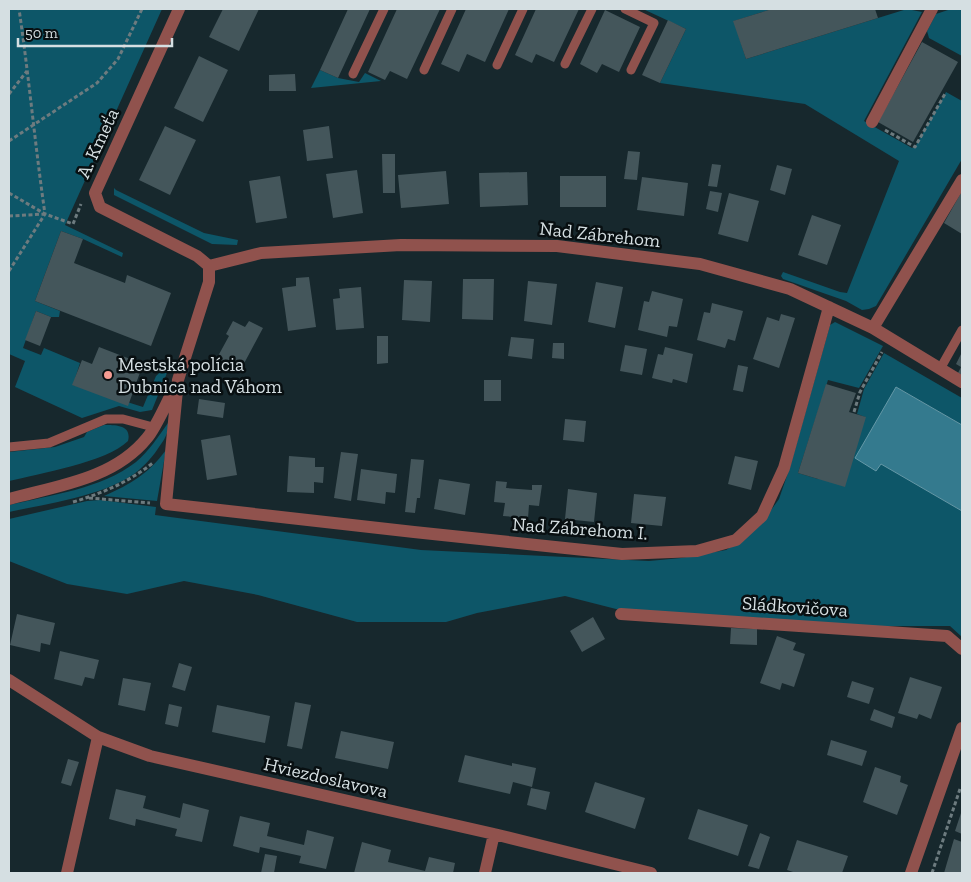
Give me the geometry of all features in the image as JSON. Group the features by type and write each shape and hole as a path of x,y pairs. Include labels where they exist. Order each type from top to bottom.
{"street":[{"name":"A. Kmeťa","path":"179,9 95,193 100,207 197,256 209,266"},
{"path":"872,122 932,9"},
{"path":"873,328 962,180"},
{"name":"Nad Zábrehom","path":"209,266 261,253 401,245 558,246 700,264 790,289 873,328 962,382"},
{"path":"9,499 89,477 119,464 148,437 178,380 209,282 209,266"},
{"name":"Nad Zábrehom I.","path":"166,504 622,554 697,552 736,540 762,516 784,468 829,307"},
{"path":"166,504 178,380"},
{"name":"Sládkovičova","path":"621,614 947,636 962,649"},
{"name":"Hviezdoslavova","path":"9,680 98,737 150,756 494,834 651,873"},
{"path":"911,873 962,728"},
{"path":"67,873 98,737"},
{"path":"485,873 494,834"}],"lane":[{"path":"353,74 384,9"},
{"path":"424,70 452,9"},
{"path":"497,65 523,9"},
{"path":"565,64 592,9"},
{"path":"625,9 654,22 631,70"},
{"path":"940,368 962,330"},
{"path":"9,447 49,443 106,419 123,419 153,427"}],"path":[{"path":"9,272 45,214 19,9"},
{"path":"9,141 97,82 118,59 142,9"},
{"path":"9,94 28,70"},
{"path":"872,122 915,147 946,92"},
{"path":"9,193 45,214 73,224"},
{"path":"9,216 45,214"},
{"path":"854,412 860,392 889,338"},
{"path":"88,498 166,504"},
{"path":"932,873 962,783"}],"shaded area":[{"path":"9,9 162,9 65,225 123,253 122,257 61,231 35,301 60,311 59,317 51,317 36,311 23,348 41,355 44,348 80,363 73,385 143,407 156,376 166,367 169,368 152,410 140,412 119,406 82,418 15,387 25,361 9,354"},
{"path":"643,9 772,9 734,21 746,59 907,9 922,12 864,121 912,148 915,147 946,92 962,101 962,159 876,306 862,310 846,301 783,279 781,276 783,272 847,293 899,161 805,104 660,83 686,29"},
{"path":"951,9 962,9 962,56 929,38 927,31 936,14"},
{"path":"320,70 338,78 359,82 365,73 381,81 311,88"},
{"path":"114,188 204,233 238,240 237,245 212,244 114,195"},
{"path":"835,322 883,346 859,388 828,380 798,473 818,479 865,417 857,414 864,389 884,353 962,398 962,425 896,387 876,471 880,463 962,511 962,637 950,626 831,626 620,610 565,596 477,613 446,622 357,622 258,595 184,581 127,594 67,584 9,561 9,519 87,501 100,500 156,507 155,515 421,550 649,561 681,558 726,550 746,537 764,520 779,499 790,467 830,325"},
{"path":"896,387 962,425 962,511 881,464 876,471 855,458"},
{"path":"168,423 166,435 155,453 142,468 127,479 95,492 59,502 9,512 9,505 92,485 122,471 136,462 145,453"},
{"path":"104,425 118,426 125,429 129,436 128,441 105,455 89,461 9,481 9,452 55,447 84,437 87,432"},
{"path":"166,450 157,501 104,496 138,478 153,466"}],"building":[{"path":"223,9 259,9 239,51 209,37"},
{"path":"348,9 370,9 338,78 320,70"},
{"path":"397,9 440,9 407,79 390,71 385,80 368,72"},
{"path":"466,9 509,9 485,62 467,54 459,72 441,64"},
{"path":"536,9 579,9 554,62 536,54 532,63 515,55"},
{"path":"772,9 875,9 878,18 746,59 733,21"},
{"path":"605,10 640,27 619,72 602,64 597,73 580,64"},
{"path":"668,20 686,29 660,83 642,75"},
{"path":"922,42 958,62 913,142 878,122"},
{"path":"199,56 228,70 203,122 174,108"},
{"path":"295,74 296,91 269,91 269,75"},
{"path":"165,126 196,140 170,195 139,180"},
{"path":"329,126 333,158 307,161 303,130"},
{"path":"628,151 640,152 637,180 624,179"},
{"path":"382,154 395,154 395,193 383,193"},
{"path":"712,164 721,165 717,187 708,186"},
{"path":"777,165 792,169 785,195 770,190"},
{"path":"357,170 363,213 333,218 326,174"},
{"path":"446,171 449,204 401,208 398,175"},
{"path":"527,172 528,205 480,207 479,173"},
{"path":"280,176 287,218 256,223 249,181"},
{"path":"560,176 606,176 606,207 560,207"},
{"path":"642,177 688,183 684,216 637,210"},
{"path":"710,191 722,193 718,212 706,209"},
{"path":"962,191 962,234 944,223"},
{"path":"729,193 759,201 748,242 718,234"},
{"path":"812,215 841,225 827,265 798,255"},
{"path":"61,231 83,239 74,263 125,283 127,275 171,293 151,346 35,301"},
{"path":"309,277 316,327 288,331 282,288 296,286 296,278"},
{"path":"463,279 494,279 493,320 462,319"},
{"path":"404,280 432,281 430,322 402,320"},
{"path":"528,281 557,284 552,325 524,321"},
{"path":"596,282 623,287 615,328 588,322"},
{"path":"361,287 364,328 336,330 333,299 340,298 339,289"},
{"path":"652,291 683,299 677,327 669,326 667,337 638,330 644,301 649,302"},
{"path":"712,303 743,311 735,341 728,339 725,348 697,340 704,312 710,313"},
{"path":"36,311 51,317 40,346 25,340"},
{"path":"781,314 795,318 779,368 753,359 767,317 779,321"},
{"path":"233,321 245,327 249,321 263,328 240,371 217,358 229,336 226,334"},
{"path":"377,336 388,336 388,363 377,364"},
{"path":"511,337 534,339 532,359 508,356"},
{"path":"553,343 564,343 564,359 552,358"},
{"path":"625,345 647,349 642,375 620,371"},
{"name":"Mestská polícia Dubnica nad Váhom","path":"99,347 143,364 128,406 72,385 82,360 92,364"},
{"path":"665,347 693,354 687,383 673,379 672,383 652,378 658,354 663,355"},
{"path":"962,352 962,375 958,373 961,367 956,364"},
{"path":"738,365 748,367 743,392 733,390"},
{"path":"484,380 501,380 501,401 484,401"},
{"path":"826,384 856,393 849,412 866,417 845,487 798,473"},
{"path":"199,399 225,403 223,418 197,414"},
{"path":"565,419 586,421 584,442 563,440"},
{"path":"230,435 237,475 207,480 201,440"},
{"path":"341,452 358,454 351,501 334,498"},
{"path":"289,456 315,458 315,467 324,467 323,483 314,482 314,493 287,492"},
{"path":"735,456 758,461 751,490 728,484"},
{"path":"411,459 424,460 420,498 417,498 415,513 405,512"},
{"path":"361,469 397,474 395,493 386,492 385,504 357,500"},
{"path":"439,479 470,484 465,515 434,509"},
{"path":"496,481 507,482 506,488 532,490 532,485 542,485 539,506 529,505 528,518 503,516 505,503 494,502"},
{"path":"568,489 597,493 594,522 565,519"},
{"path":"634,494 666,497 662,526 631,523"},
{"path":"17,614 55,623 50,645 41,643 40,652 10,645"},
{"path":"593,617 605,639 582,652 570,631"},
{"path":"731,628 757,629 757,645 730,644"},
{"path":"777,636 796,643 793,650 805,654 794,687 782,683 780,690 760,683"},
{"path":"60,651 99,660 94,679 85,677 82,686 54,679"},
{"path":"179,663 192,667 185,691 172,687"},
{"path":"910,677 942,687 931,719 919,714 917,719 898,713"},
{"path":"123,678 151,683 145,711 118,705"},
{"path":"852,681 874,688 869,704 847,697"},
{"path":"295,702 311,705 302,749 287,746"},
{"path":"169,704 182,707 178,727 165,724"},
{"path":"217,705 270,716 265,743 212,732"},
{"path":"874,709 895,717 892,728 870,720"},
{"path":"341,731 394,742 388,769 335,758"},
{"path":"831,740 867,751 862,766 827,755"},
{"path":"465,755 512,766 512,763 536,768 532,787 513,782 510,794 458,782"},
{"path":"68,759 79,762 71,786 61,783"},
{"path":"875,767 901,776 900,782 908,785 897,815 863,802"},
{"path":"595,782 645,798 635,829 585,812"},
{"path":"531,788 550,792 546,810 527,805"},
{"path":"116,789 146,796 143,808 180,818 183,803 209,810 202,842 175,836 177,829 136,819 135,826 109,819"},
{"path":"698,809 748,825 738,856 688,839"},
{"path":"962,810 962,834 955,831"},
{"path":"240,816 270,823 267,836 304,845 307,830 334,837 326,869 299,863 301,856 260,847 259,853 233,846"},
{"path":"760,833 770,837 759,869 748,866"},
{"path":"954,839 962,842 962,873 944,873"},
{"path":"797,840 848,856 842,873 796,873 787,870"},
{"path":"362,842 391,850 388,862 425,871 429,857 455,863 453,873 354,873"},
{"path":"265,854 277,856 274,873 261,873"}],"place":[{"name":"Mestská polícia Dubnica nad Váhom","path":"108,375"}]}
